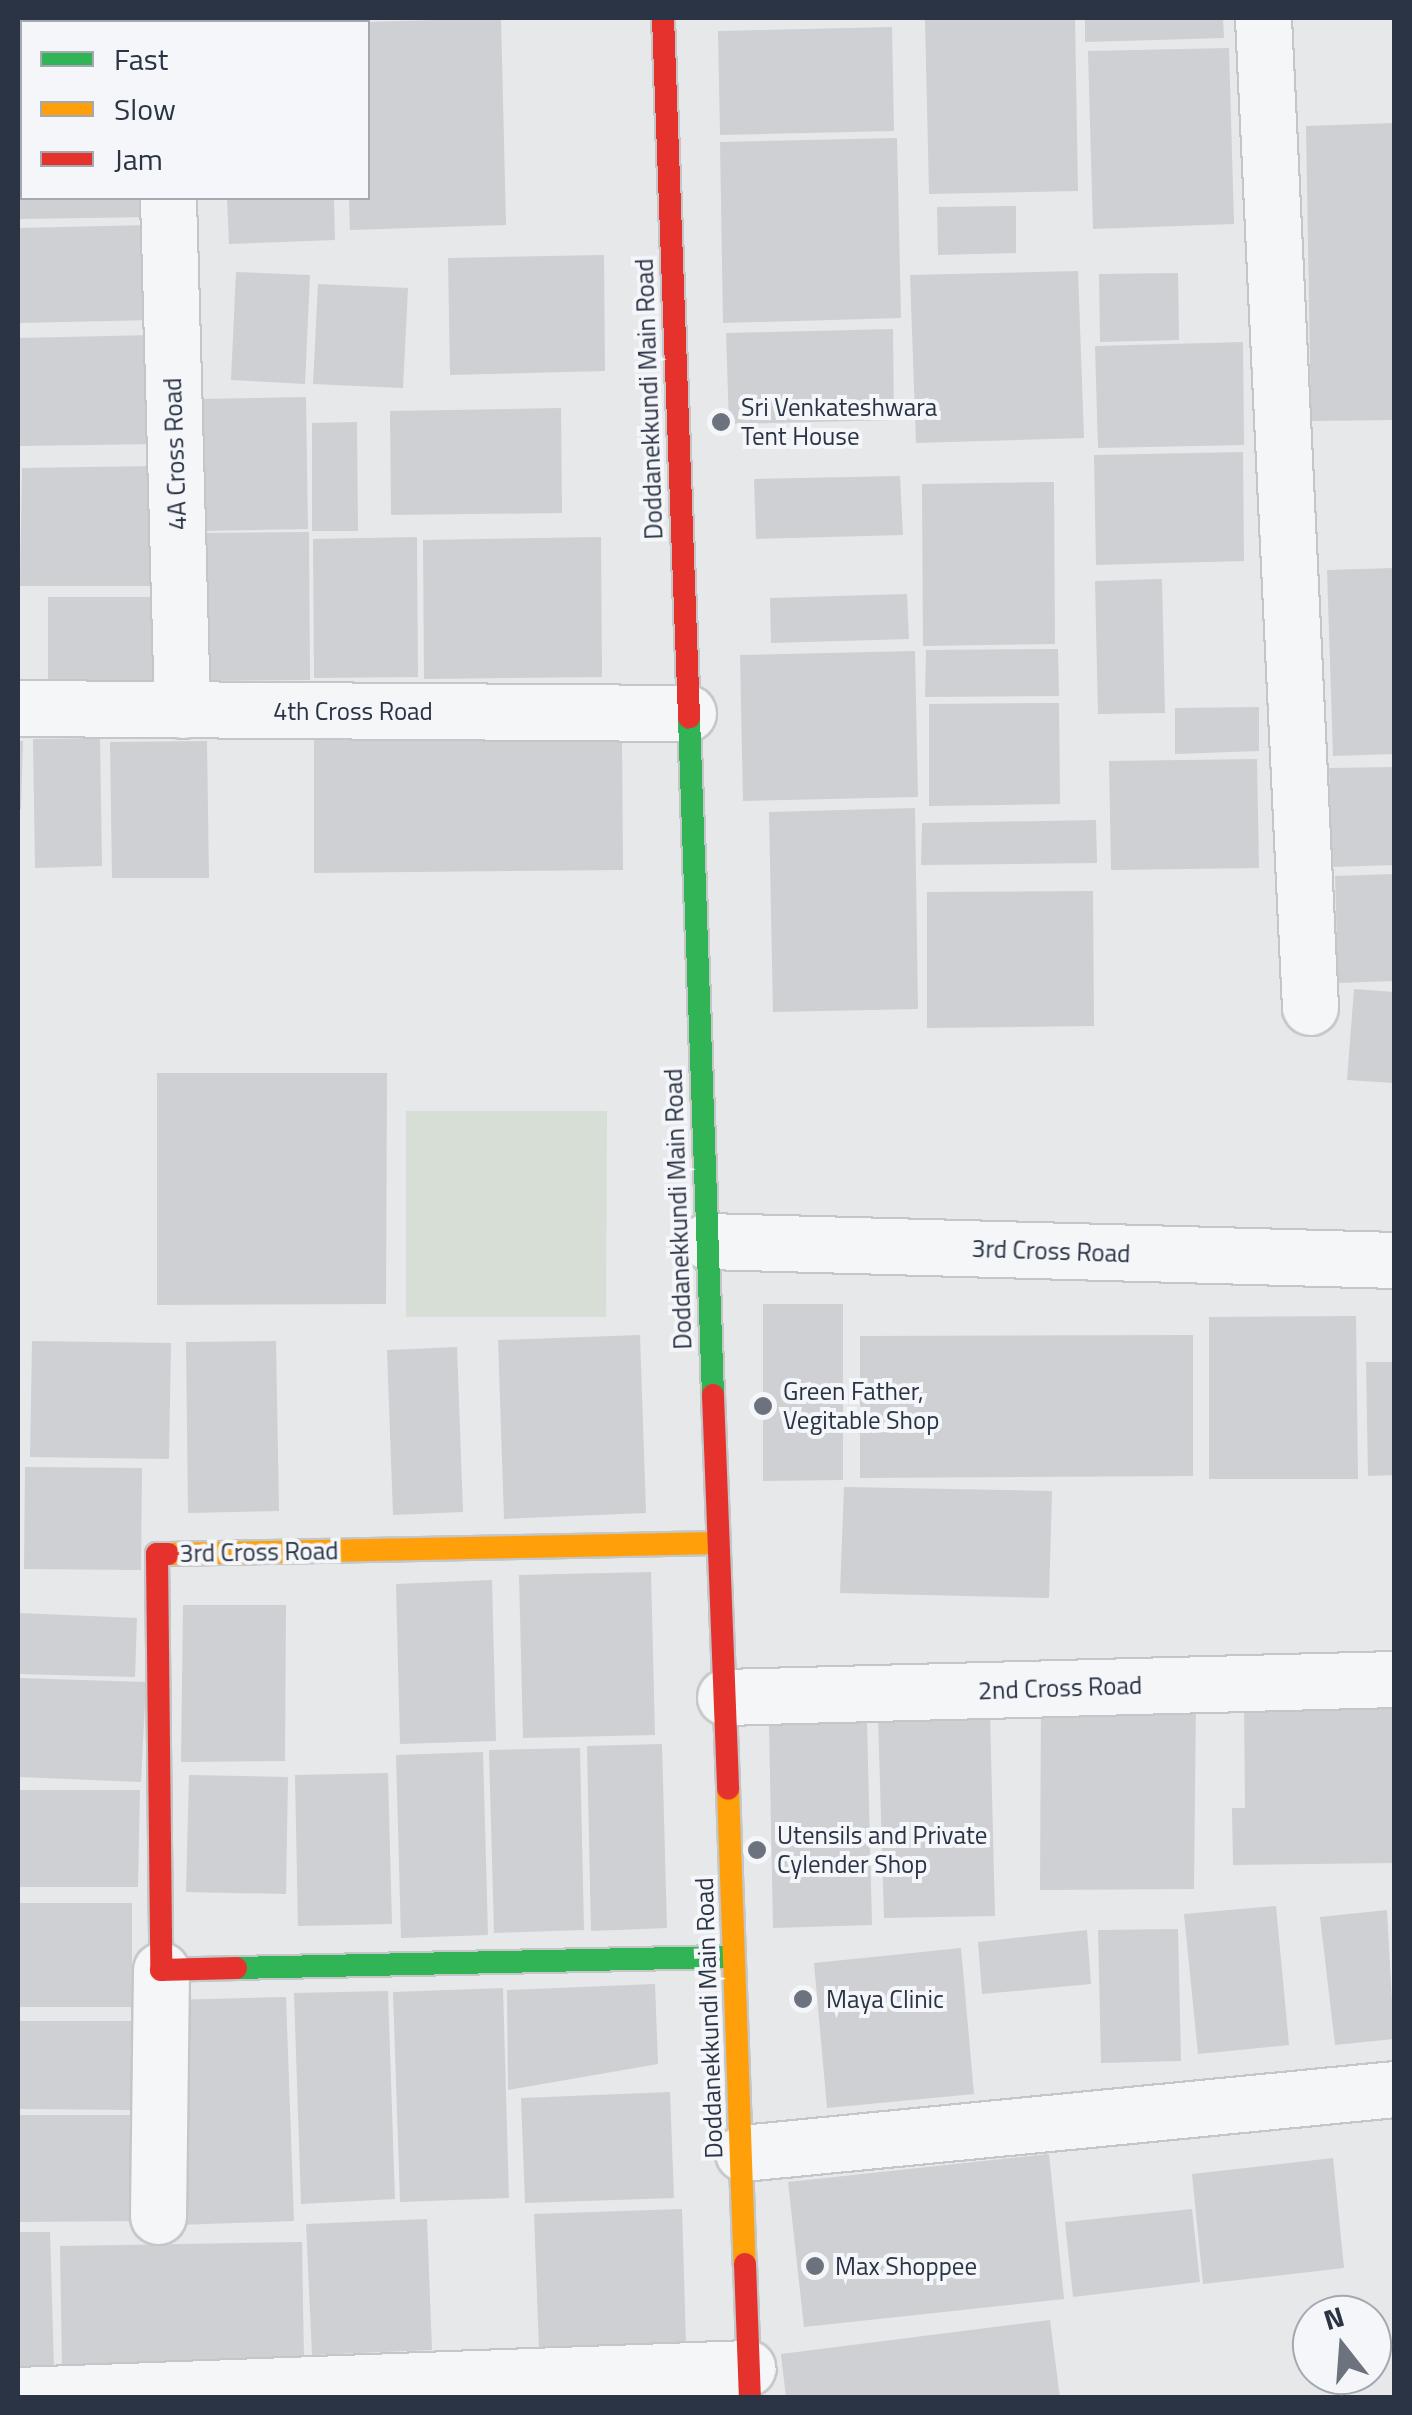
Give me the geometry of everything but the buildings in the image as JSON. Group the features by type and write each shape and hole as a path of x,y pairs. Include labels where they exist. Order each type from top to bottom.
{"street":[{"name":"Doddanekkundi Main Road","path":"662,18 749,2383"},
{"path":"1263,18 1310,1007"},
{"name":"4A Cross Road","path":"168,200 182,710"},
{"name":"4th Cross Road","path":"18,708 688,713"},
{"name":"3rd Cross Road","path":"707,1241 1394,1260"},
{"name":"3rd Cross Road","path":"158,2216 161,1970 158,1554 716,1544"},
{"name":"2nd Cross Road","path":"726,1697 1394,1679"},
{"path":"161,1970 732,1956"},
{"path":"743,2154 1394,2089"},
{"path":"18,2395 749,2383"}],"shaded area":[{"path":"406,1111 607,1111 606,1317 406,1317"}],"traffic: fast":[{"path":"689,718 713,1395"},
{"path":"236,1968 732,1957"}],"traffic: slow":[{"path":"168,1554 716,1543"},
{"path":"728,1789 745,2264"}],"traffic: jam":[{"path":"663,18 689,718"},
{"path":"713,1395 728,1789"},
{"path":"168,1554 157,1554 161,1970 236,1968"},
{"path":"745,2264 750,2398"}],"place":[{"name":"Sri Venkateshwara Tent House","path":"721,422"},
{"name":"Green Father, Vegitable Shop","path":"763,1406"},
{"name":"Utensils and Private Cylender Shop","path":"757,1850"},
{"name":"Maya Clinic","path":"803,1999"},
{"name":"Max Shoppee","path":"815,2266"}]}
